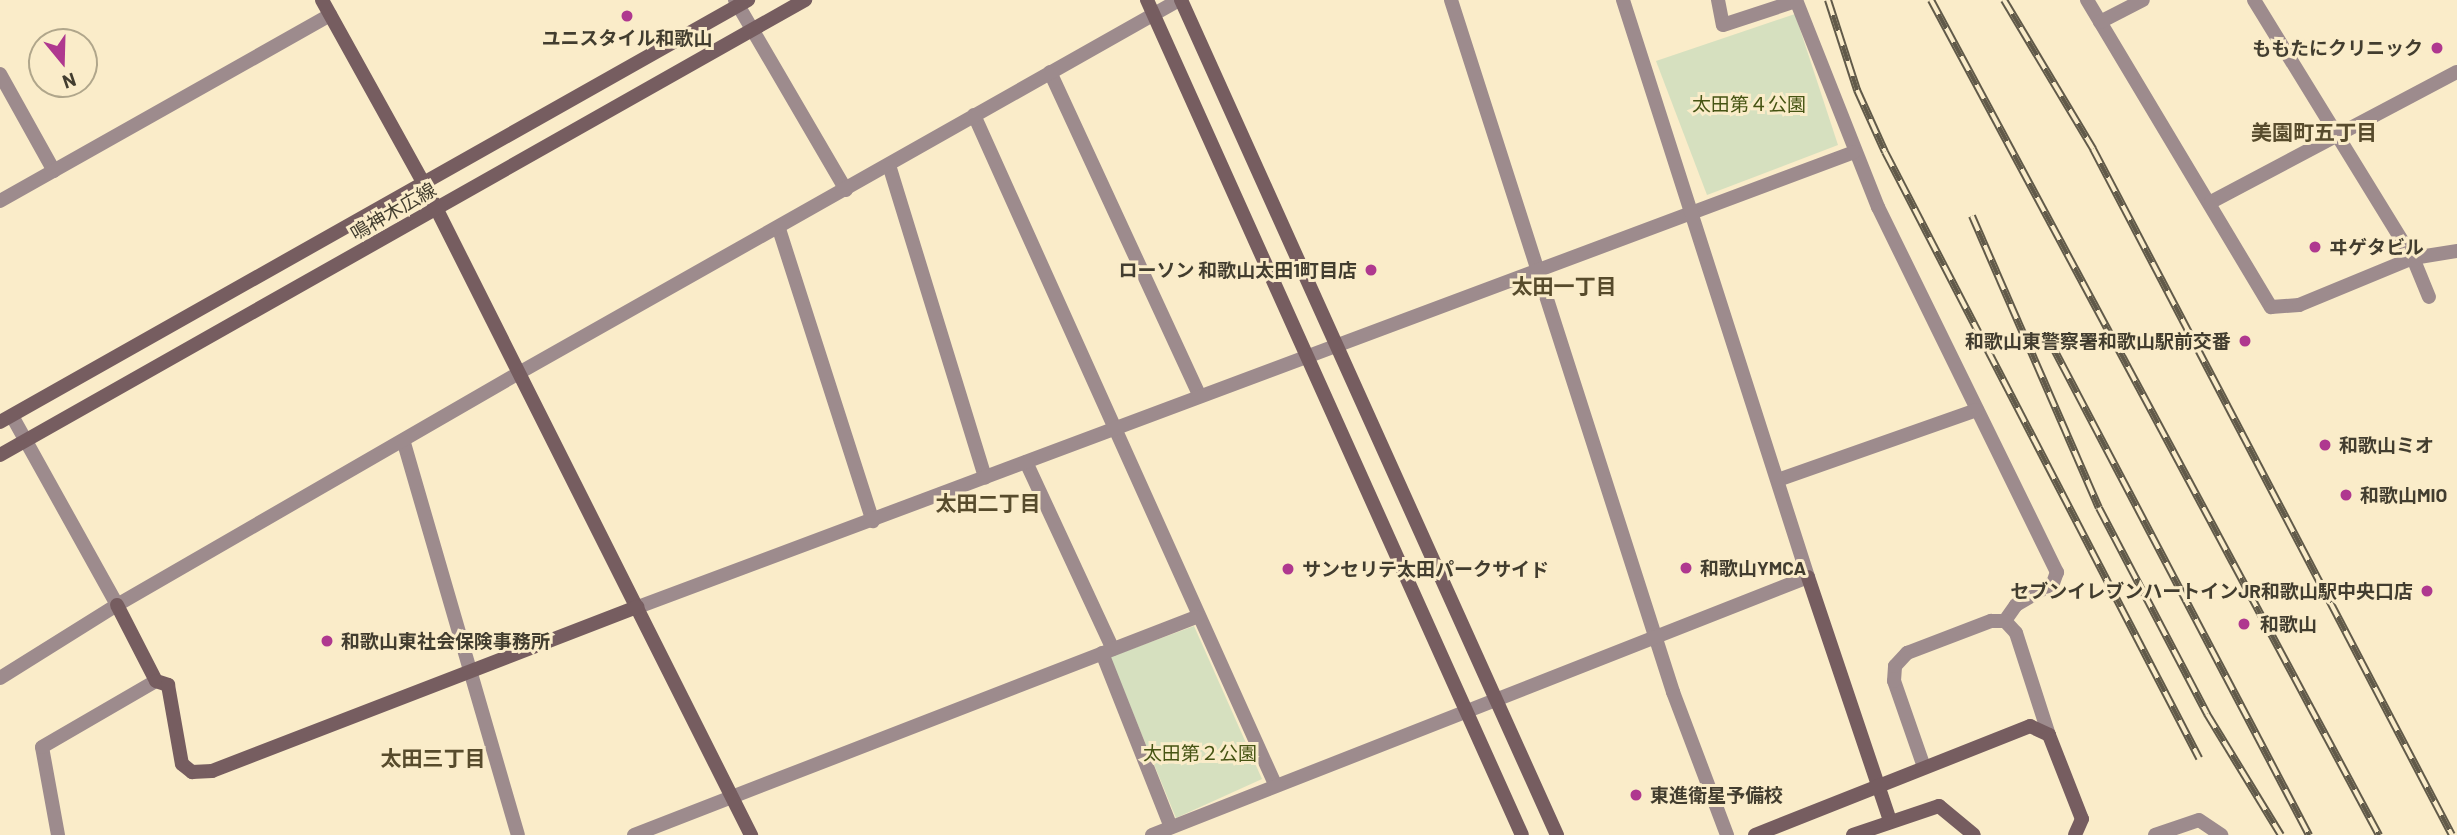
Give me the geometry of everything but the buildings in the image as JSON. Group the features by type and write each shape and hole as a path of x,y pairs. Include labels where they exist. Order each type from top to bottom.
{"street":[{"path":"322,0 424,184 517,374 638,607 751,835"},
{"name":"鳴神木広線","path":"0,455 805,0"},
{"path":"0,678 117,605 404,443 517,374 779,229 1050,72 1151,7 1180,0 1557,835"},
{"path":"1451,0 1657,633 1673,692 1727,835"},
{"path":"1623,0 1875,786 1896,835"},
{"path":"1718,0 1723,25 1796,1 1854,152 2057,572 2053,583 2016,606 2005,621"},
{"path":"2087,0 2211,202 2271,307 2300,305 2413,258 2457,250"},
{"path":"2100,22 2143,0"},
{"path":"2254,0 2413,258 2429,297"},
{"path":"740,2 752,30 846,190"},
{"name":"鳴神木広線","path":"6,419 424,184 740,2"},
{"path":"1151,7 1522,835"},
{"path":"0,201 330,15"},
{"path":"1050,72 1199,396"},
{"path":"2211,202 2457,72"},
{"path":"0,74 54,171"},
{"path":"974,115 1116,426 1196,617 1275,784"},
{"path":"6,419 26,442 156,681 168,685 182,764 192,772 212,771 638,607 873,521 1116,426 1540,271 1854,152"},
{"path":"889,165 985,478"},
{"path":"779,229 873,521"},
{"path":"1779,480 1977,410"},
{"path":"404,443 518,835"},
{"path":"1026,462 1108,651 1171,827"},
{"path":"1152,835 1657,633 1808,578"},
{"path":"634,835 1196,617"},
{"path":"1924,767 1894,681 1895,666 1907,653 1991,621 2005,621 2015,632 2049,735 2082,820 2076,835"},
{"path":"58,835 42,747 156,681"},
{"path":"1755,835 2030,726 2049,735"},
{"path":"1853,835 1890,820 1939,806 1974,835"},
{"path":"2155,835 2199,820 2221,835"}],"green space":[{"name":"太田第４公園","path":"1795,14 1838,145 1707,195 1656,61"},
{"name":"太田第２公園","path":"1194,626 1262,779 1176,818 1110,657"}],"railway":[{"path":"1828,0 1857,90 1885,152 2199,758"},
{"path":"1931,0 2379,835"},
{"path":"2004,0 2093,149 2452,835"},
{"path":"1972,216 2099,508 2207,714 2281,835"},
{"path":"2047,336 2309,835"}],"place":[{"name":"ユニスタイル和歌山","path":"627,16"},
{"name":"ももたにクリニック","path":"2437,48"},
{"name":"ヰゲタビル","path":"2315,247"},
{"name":"ローソン 和歌山太田1町目店","path":"1371,270"},
{"name":"和歌山東警察署和歌山駅前交番","path":"2245,341"},
{"name":"和歌山ミオ","path":"2325,445"},
{"name":"和歌山MIO","path":"2346,495"},
{"name":"和歌山YMCA","path":"1686,568"},
{"name":"サンセリテ太田パークサイド","path":"1288,569"},
{"name":"セブンイレブンハートインJR和歌山駅中央口店","path":"2427,591"},
{"name":"和歌山","path":"2244,624"},
{"name":"和歌山東社会保険事務所","path":"327,641"},
{"name":"東進衛星予備校","path":"1636,795"}],"district":[{"name":"美園町五丁目","path":"2314,132"},
{"name":"太田一丁目","path":"1564,286"},
{"name":"太田二丁目","path":"988,503"},
{"name":"太田三丁目","path":"433,758"}]}
